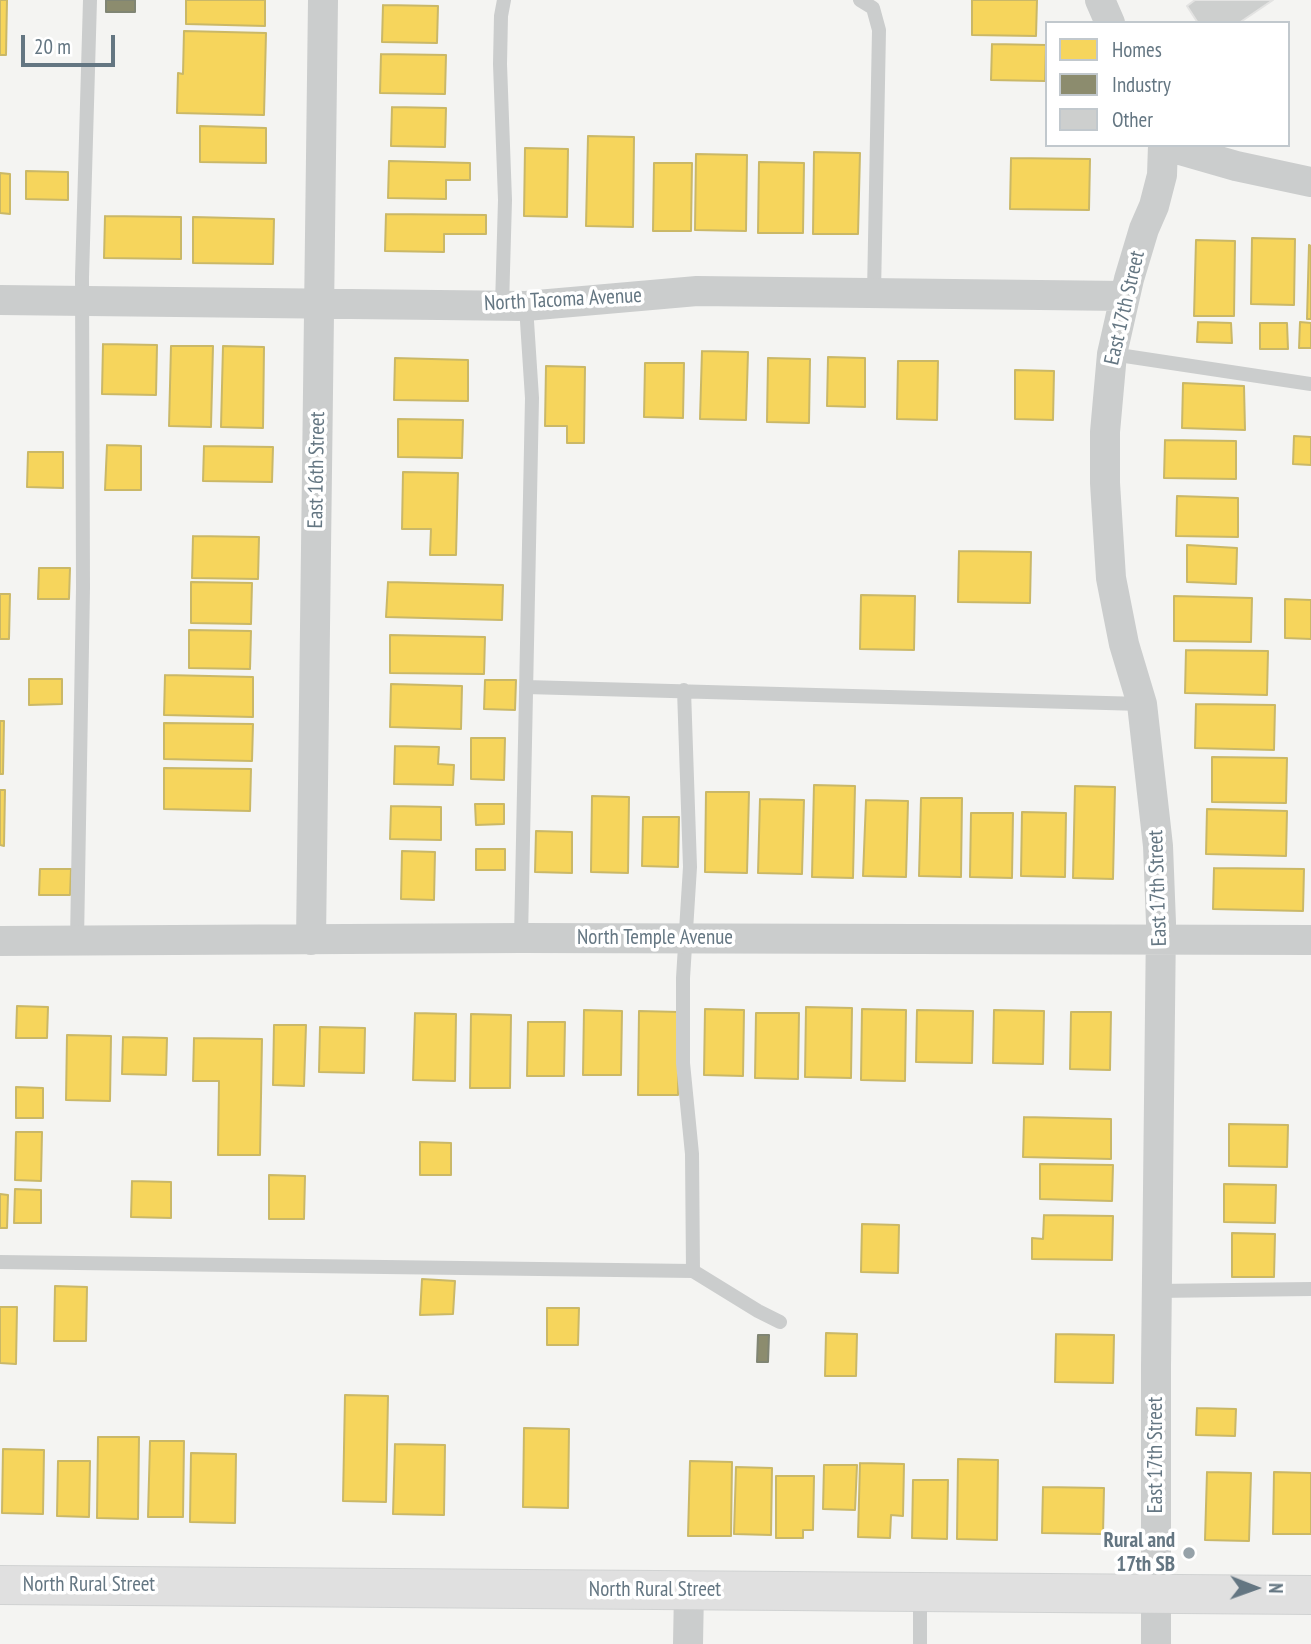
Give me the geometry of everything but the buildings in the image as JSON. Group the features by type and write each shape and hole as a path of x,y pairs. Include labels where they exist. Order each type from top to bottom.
{"main road":[{"name":"North Rural Street","path":"0,1585 1311,1595"}],"street":[{"name":"East 16th Street","path":"311,940 323,0"},
{"path":"1100,0 1109,21"},
{"name":"East 17th Street","path":"1156,1644 1160,939 1158,845 1142,704 1124,644 1111,578 1105,432 1111,354 1144,229 1157,196 1162,176 1163,147"},
{"path":"1170,147 1236,166 1311,182"},
{"name":"North Tacoma Avenue","path":"0,300 514,306 697,290 1125,296"},
{"name":"North Temple Avenue","path":"0,941 521,938 1311,940"},
{"path":"688,1644 689,1591"}],"lane":[{"path":"77,941 83,588 82,301 90,0"},
{"path":"504,0 500,64 505,200 514,306 532,398 521,938"},
{"path":"860,0 873,8 880,30 874,293"},
{"path":"1111,354 1311,384"},
{"path":"526,687 1142,704"},
{"path":"684,690 691,867 686,938 683,1063 692,1154 693,1271"},
{"path":"0,1262 693,1271 780,1322"},
{"path":"1156,1291 1311,1289"},
{"path":"920,1592 920,1644"}],"place":[{"name":"Rural and 17th SB","path":"1189,1553"}]}
